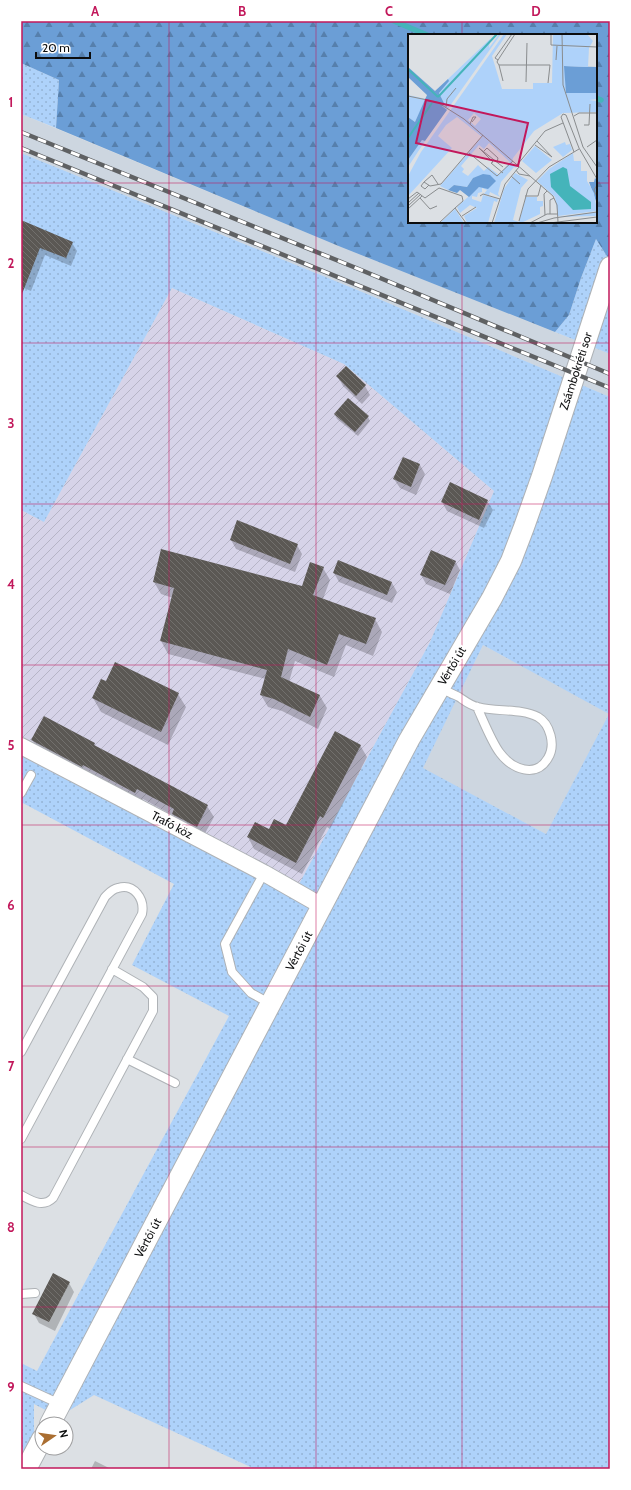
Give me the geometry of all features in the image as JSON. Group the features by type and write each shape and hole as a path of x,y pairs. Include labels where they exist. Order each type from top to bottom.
{"street":[{"name":"Zsámbokréti sor","path":"542,476 605,298 610,266"},
{"name":"Vértói út","path":"54,1416 409,740 492,598 511,561 542,476"},
{"name":"Trafó köz","path":"21,746 264,873 322,906"},
{"path":"26,1469 34,1454"}],"lane":[{"path":"439,688 454,694 477,707 530,714 539,718 549,731 552,742 548,758 536,768 528,770 518,768 510,763 500,753 477,707"},
{"path":"21,793 31,774"},
{"path":"264,873 225,944 232,972 251,993 271,1004"},
{"path":"21,1052 105,896 113,890 126,886 134,890 141,898 143,906 142,914 21,1139"},
{"path":"21,1195 31,1201 42,1204 53,1198 153,1011 153,997 143,987 112,969"},
{"path":"127,1058 175,1083"},
{"path":"21,1294 35,1293"},
{"path":"21,1386 60,1404"}],"shaded area":[{"path":"21,63 59,80 56,128 21,114"},
{"path":"21,114 341,247 610,354 610,397 360,291 21,153"},
{"path":"21,153 360,291 610,397 610,1469 255,1469 94,1395 61,1416 57,1416 34,1404 34,1433 21,1459 21,1363 37,1371 229,1016 132,965 174,884 21,802 21,756 292,897 430,642 494,491 344,364 172,288 44,522 21,510","holes":["483,645 609,714 546,834 423,768"]},
{"path":"596,239 610,261 610,354 555,332 569,315"},
{"path":"172,288 344,364 494,491 430,642 292,897 21,756 21,510 44,522"},
{"path":"483,645 610,714 546,834 422,768"}],"green space":[{"path":"21,21 610,21 610,261 596,239 569,315 555,332 341,247 56,128 59,80 21,63"}],"building":[{"path":"21,220 73,242 66,258 40,248 22,294"},
{"path":"346,366 366,385 356,396 336,376"},
{"path":"348,398 369,416 355,432 334,414"},
{"path":"403,457 420,464 411,487 393,479"},
{"path":"450,482 488,500 479,520 441,502"},
{"path":"237,520 298,544 290,564 230,540"},
{"path":"161,549 302,586 310,562 324,567 313,595 376,618 366,644 339,634 327,665 288,649 281,677 320,695 310,717 274,699 260,695 267,670 160,641 174,588 153,582"},
{"path":"431,550 456,561 445,585 420,575"},
{"path":"338,560 392,582 387,595 333,573"},
{"path":"115,662 179,693 161,732 92,698 101,679 106,681"},
{"path":"44,716 95,743 94,745 208,805 197,827 172,814 174,809 137,789 135,793 83,765 82,767 31,740"},
{"path":"335,731 361,745 323,818 320,816 296,863 247,837 255,822 269,829 274,819 286,825"},
{"path":"53,1273 70,1282 49,1322 32,1314"}],"waterway":[{"path":"394,21 425,34"},
{"path":"597,98 601,100"}],"railway":[{"path":"21,132 361,270 610,374"},
{"path":"21,148 610,388"}]}
